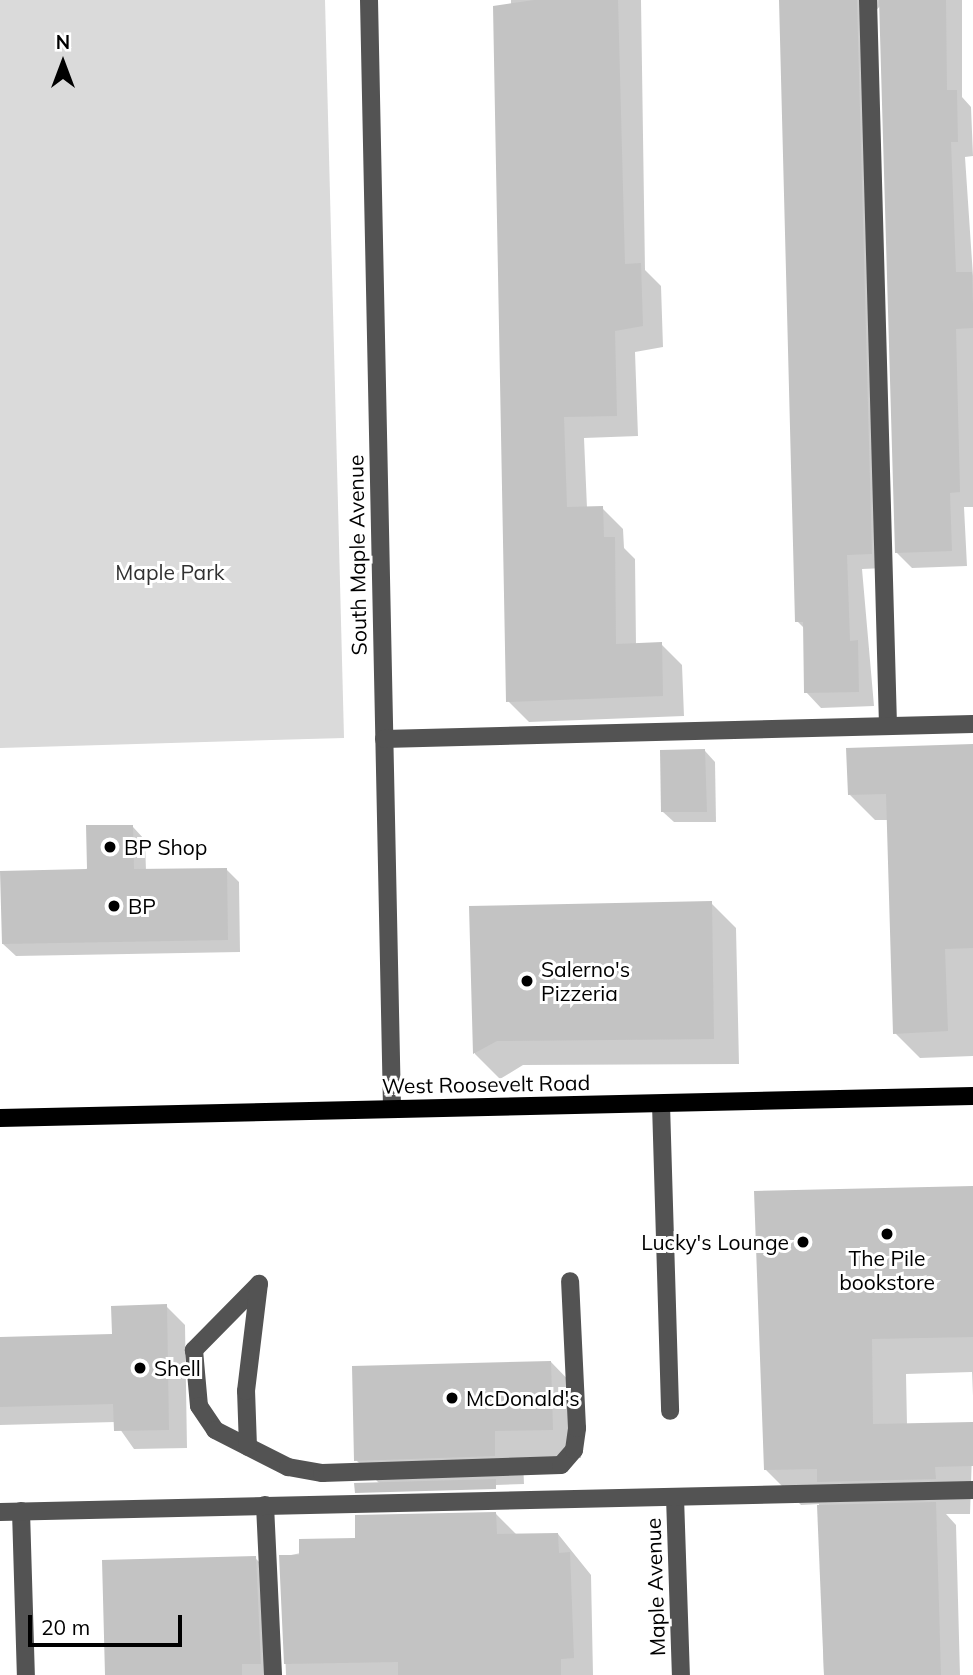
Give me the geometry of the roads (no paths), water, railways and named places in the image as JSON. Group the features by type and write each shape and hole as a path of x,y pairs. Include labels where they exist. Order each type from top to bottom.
{"main road":[{"name":"West Roosevelt Road","path":"0,1118 973,1096"}],"street":[{"name":"South Maple Avenue","path":"369,0 392,1109"},
{"path":"868,0 888,726"},
{"path":"384,739 973,724"},
{"path":"661,1104 670,1411"},
{"path":"248,1447 246,1391 259,1284 194,1350 191,1375 199,1406 215,1430 248,1447 288,1467 322,1473 561,1465 574,1450 577,1428 570,1281"},
{"path":"0,1512 973,1490"},
{"name":"Maple Avenue","path":"675,1497 681,1675"},
{"path":"265,1505 272,1675"},
{"path":"21,1511 26,1675"}],"place":[{"name":"BP Shop","path":"110,847"},
{"name":"BP","path":"114,906"},
{"name":"Salerno's Pizzeria","path":"527,981"},
{"name":"The Pile bookstore","path":"887,1234"},
{"name":"Lucky's Lounge","path":"803,1242"},
{"name":"Shell","path":"140,1368"},
{"name":"McDonald's","path":"452,1398"}],"park label":[{"name":"Maple Park","path":"170,572"}]}
